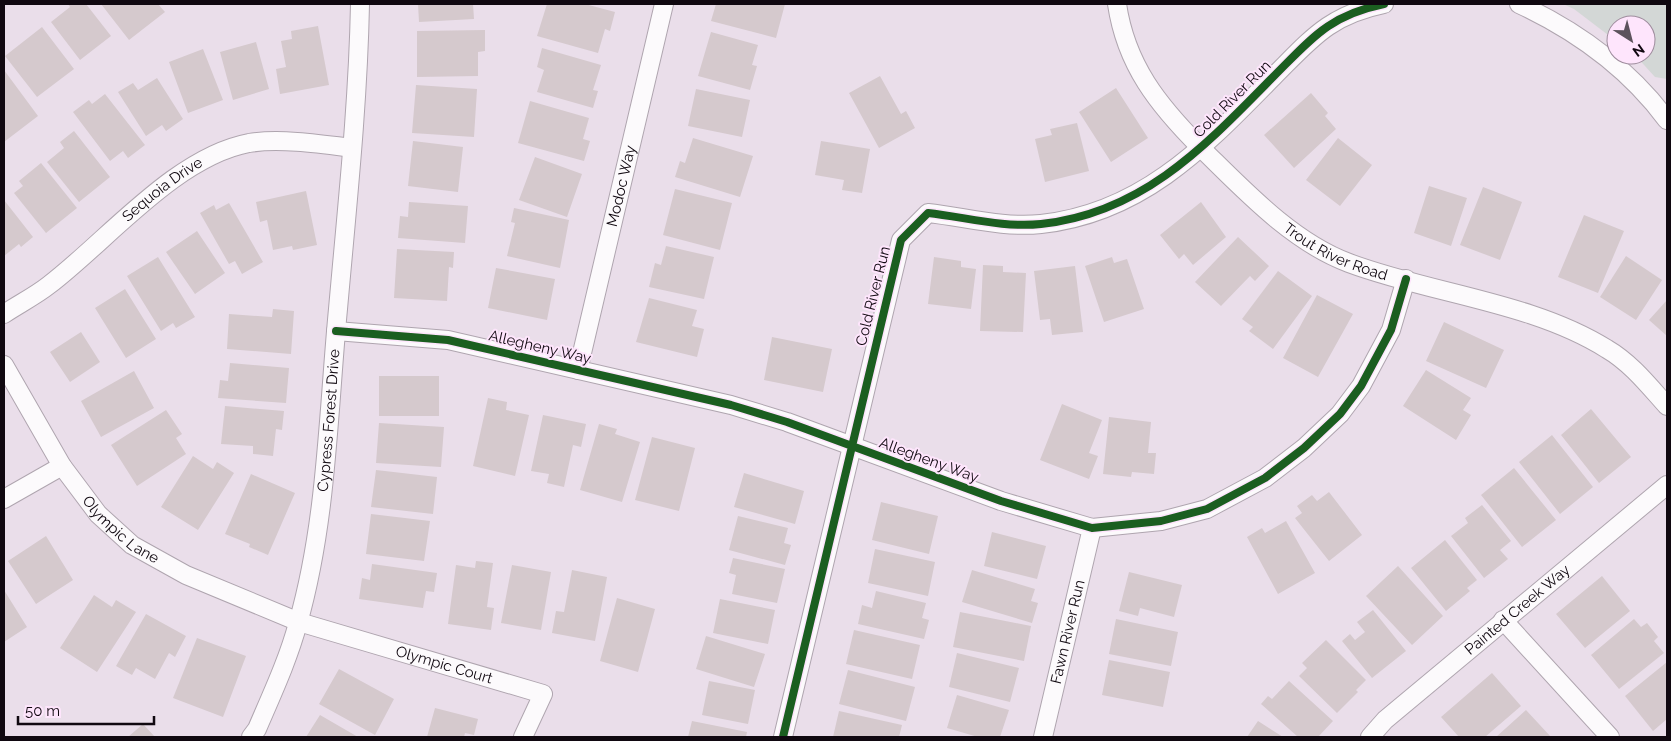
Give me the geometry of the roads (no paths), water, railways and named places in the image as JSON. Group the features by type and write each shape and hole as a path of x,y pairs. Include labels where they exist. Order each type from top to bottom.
{"street":[{"name":"Cypress Forest Drive","path":"251,737 257,729 287,662 299,622 312,561 325,480 352,148 360,4"},
{"name":"Modoc Way","path":"578,370 664,4"},
{"name":"Trout River Road","path":"1117,4 1121,32 1137,68 1165,110 1202,149 1298,236 1349,263 1544,318 1608,349 1642,377 1667,406"},
{"name":"Cold River Run","path":"1317,33 1335,4"},
{"name":"Cold River Run","path":"783,737 850,446 901,240 928,213 1002,224 1040,224 1080,218 1114,206 1161,180 1202,149 1317,33 1345,14 1358,9 1384,4"},
{"path":"1520,4 1575,34 1661,99 1667,120"},
{"name":"Sequoia Drive","path":"4,314 48,285 175,177 208,158 250,143 303,142 352,148"},
{"name":"Allegheny Way","path":"336,331 448,340 731,405 787,422 1001,501 1092,528 1161,520 1207,509 1264,478 1304,448 1340,414 1361,386 1391,330 1406,280"},
{"name":"Olympic Lane","path":"4,365 62,466 98,514 132,545 186,575 299,622"},
{"path":"4,499 62,466"},
{"name":"Painted Creek Way","path":"1370,737 1385,720 1667,485"},
{"name":"Fawn River Run","path":"1043,737 1092,528"},
{"path":"1503,620 1610,737"},
{"name":"Olympic Court","path":"299,622 543,694 523,737"}]}
